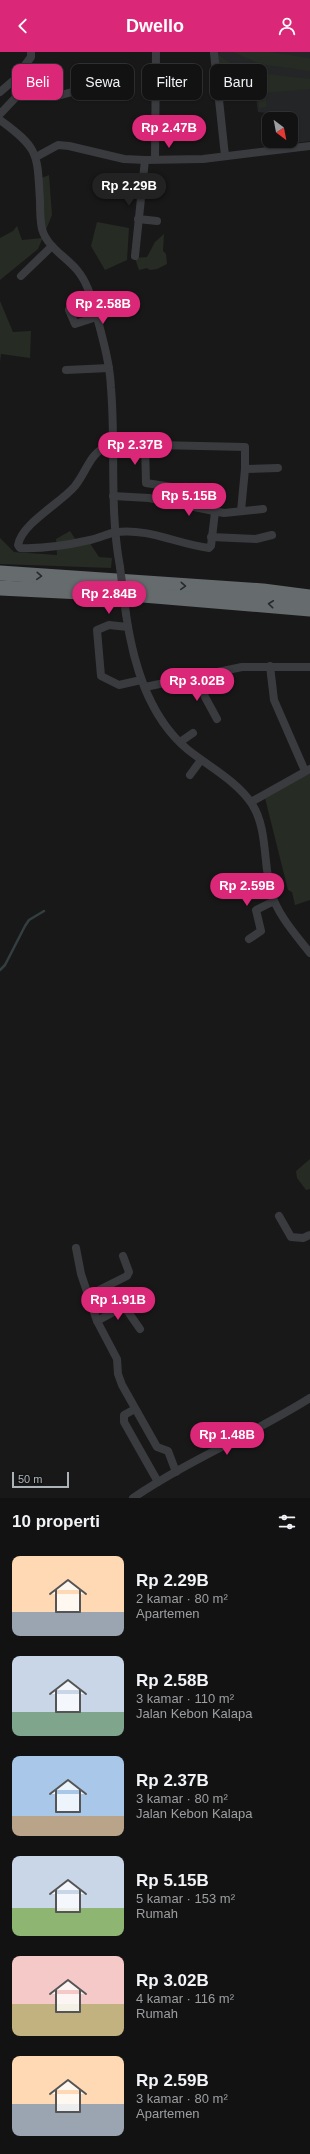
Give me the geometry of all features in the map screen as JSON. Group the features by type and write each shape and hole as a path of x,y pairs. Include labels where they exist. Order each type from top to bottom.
{"highway":[{"path":"0,573 263,591 310,597"},
{"path":"0,588 143,595 310,608"}],"street":[{"path":"0,92 14,80 30,57 31,52"},
{"path":"155,158 156,52"},
{"path":"214,53 226,156"},
{"path":"0,114 19,94 54,96 71,92"},
{"path":"0,120 21,135 31,147 36,157 42,229 52,246 76,270 85,282 96,316 109,368 112,388 113,496 116,532 126,614 134,659 143,683 158,714 180,742 251,802 259,817 268,880 274,901 310,953"},
{"path":"36,157 58,145 69,146 124,159 145,160 155,158 203,159 310,146"},
{"path":"135,256 145,160"},
{"path":"138,219 157,221"},
{"path":"21,276 52,246"},
{"path":"69,310 74,324 136,304"},
{"path":"66,370 109,368"},
{"path":"215,512 211,546 208,548 148,532 116,532 89,541 45,547 20,548 18,546 35,520 74,486 97,451 112,444 242,446 246,450 241,511"},
{"path":"145,444 146,483 178,488"},
{"path":"245,469 278,468"},
{"path":"113,496 149,498 224,514 263,509"},
{"path":"211,538 256,540 272,535"},
{"path":"128,627 109,625 97,630 101,676 119,685 199,676 242,667 310,667"},
{"path":"251,802 307,770 274,700 270,666"},
{"path":"199,676 205,696 217,719"},
{"path":"180,742 193,733"},
{"path":"190,775 201,760"},
{"path":"249,939 261,931 256,910 274,901"},
{"path":"279,1216 291,1237 303,1238 310,1234"},
{"path":"76,1248 81,1274 97,1321 115,1354 118,1374 135,1409 157,1447 168,1451 176,1472"},
{"path":"89,1295 127,1276 129,1272 123,1256"},
{"path":"97,1321 127,1305 140,1329"},
{"path":"133,1498 158,1482 284,1414 310,1398"},
{"path":"135,1409 124,1415 124,1422 158,1482"}],"shaded area":[{"path":"213,52 310,52 310,141 298,143 298,112 258,112 256,100 267,100 267,64 215,64"},
{"path":"216,52 225,60 234,64 218,64"},
{"path":"233,52 270,52 310,58 310,71 267,64 260,64"},
{"path":"267,74 310,79 310,89 267,93"},
{"path":"258,100 266,100 267,107 259,108"},
{"path":"49,175 52,215 38,249 0,280 0,238 13,231 17,226 22,240 42,238 39,179"},
{"path":"97,222 129,228 127,260 105,270 91,246"},
{"path":"164,234 163,251 166,254 167,264 157,269 150,270 147,268 139,270 135,258 147,257 155,242"},
{"path":"0,301 13,332 31,331 30,358 1,354 0,362"},
{"path":"70,531 79,545 89,542 99,557 112,558 111,568 0,564 0,538 14,552 57,555 56,539"},
{"path":"310,773 310,900 295,905 292,892 288,890 265,798"},
{"path":"310,1159 310,1189 306,1190 297,1178 296,1171"}],"waterway":[{"path":"0,970 5,965 29,920 44,911"}]}
